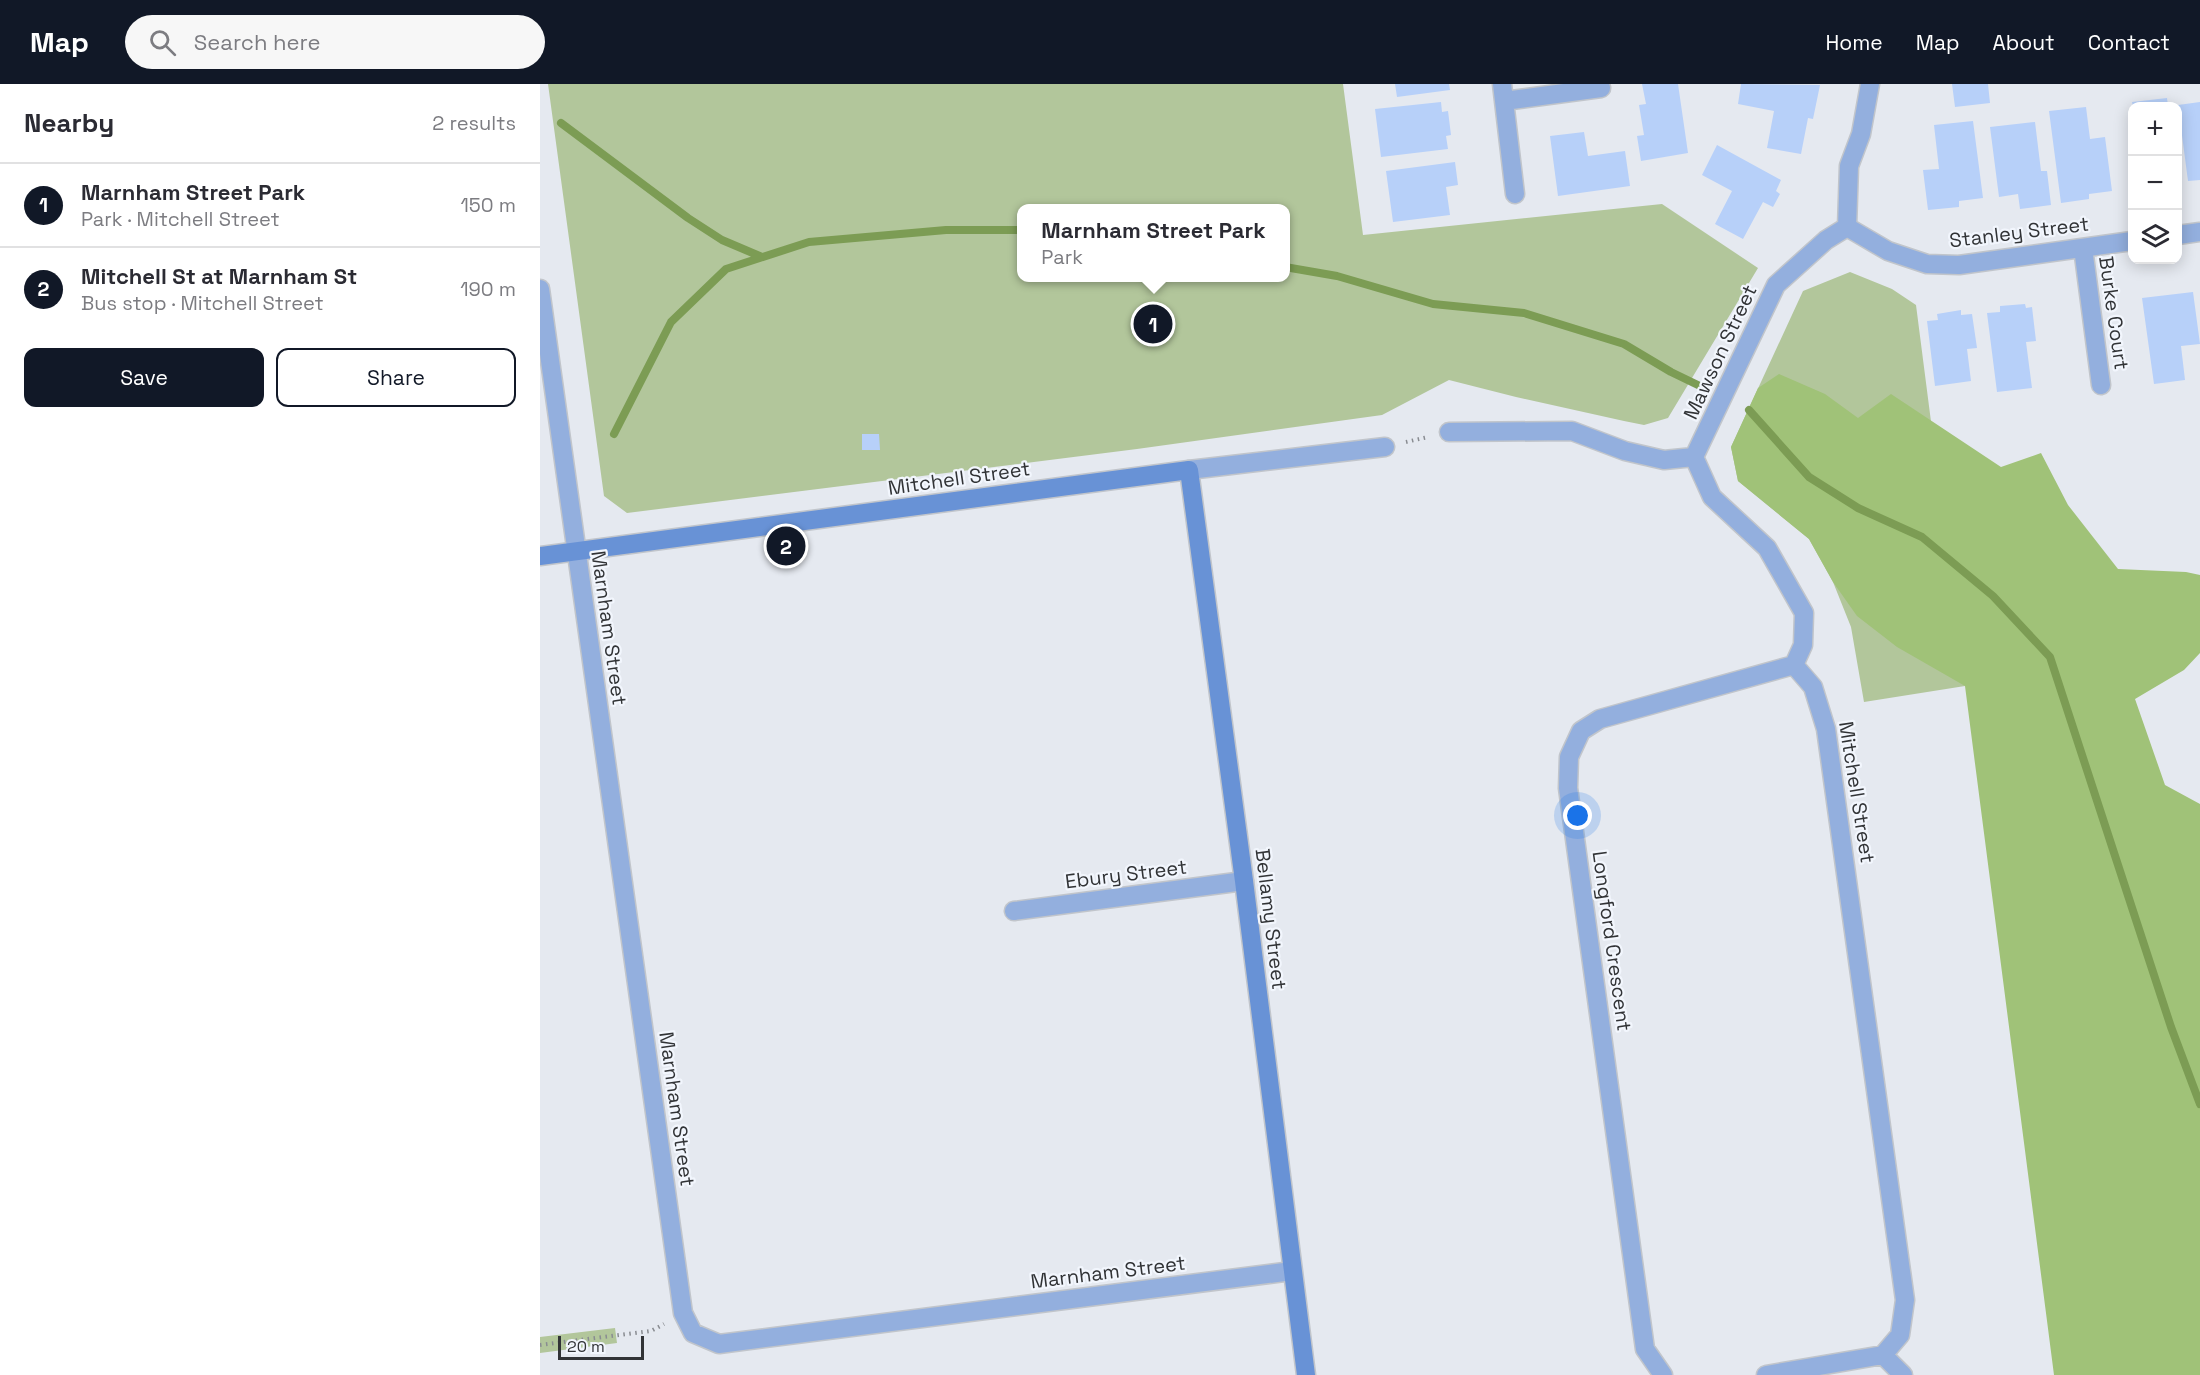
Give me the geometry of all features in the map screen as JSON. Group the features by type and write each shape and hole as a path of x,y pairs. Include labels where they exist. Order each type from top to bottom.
{"street":[{"path":"1847,227 1849,166 1862,134 1870,84"},
{"path":"1515,194 1503,92 1601,88"},
{"name":"Stanley Street","path":"1847,227 1888,251 1927,264 1959,265 2128,242"},
{"name":"Mawson Street","path":"1694,458 1776,285 1826,240 1847,227"},
{"path":"2182,234 2200,232"},
{"name":"Burke Court","path":"2083,248 2101,385"},
{"name":"Marnham Street","path":"540,289 683,1313 693,1333 719,1344 1292,1271"},
{"path":"1449,432 1572,431 1625,451 1664,460 1694,458 1712,497 1767,548 1804,614 1803,645 1794,665"},
{"name":"Mitchell Street","path":"540,556 1189,470 1385,447"},
{"name":"Bellamy Street","path":"1189,470 1244,881 1306,1375"},
{"name":"Mitchell Street","path":"1794,665 1813,687 1826,729 1905,1300 1900,1335 1883,1356"},
{"name":"Longford Crescent","path":"1664,1375 1645,1349 1568,788 1569,757 1581,731 1600,719 1794,665"},
{"name":"Ebury Street","path":"1014,911 1244,881"},
{"path":"1766,1375 1883,1356 1904,1375"}],"path":[{"path":"1385,447 1449,432"},
{"path":"540,1345 651,1331 683,1313"}],"green space":[{"path":"548,84 1343,84 1363,235 1662,204 1758,268 1668,418 1644,425 1449,380 1382,415 1137,449 627,513 604,496"},
{"path":"1850,272 1892,289 1916,305 1965,686 1864,702 1851,627 1833,582 1809,539 1738,481 1731,447 1803,291"},
{"path":"1779,374 1825,394 1858,418 1891,394 2001,467 2041,453 2068,505 2118,569 2186,572 2200,575 2200,653 2184,670 2135,699 2165,785 2200,804 2200,1375 2054,1375 1965,686 1897,647 1857,616 1833,582 1809,539 1738,481 1731,447 1758,388"},
{"path":"615,1328 617,1343 540,1353 540,1337"}],"building":[{"path":"1395,84 1449,84 1450,90 1397,97"},
{"path":"1642,84 1678,84 1688,153 1641,161 1637,136 1644,135 1639,105 1646,104"},
{"path":"1741,84 1820,85 1813,119 1808,118 1801,154 1767,148 1774,111 1738,104"},
{"path":"1952,84 1988,84 1990,103 1955,107"},
{"path":"2167,98 2168,102 2132,102"},
{"path":"1441,102 1442,112 1448,111 1451,135 1446,136 1448,149 1381,157 1375,109"},
{"path":"2200,102 2200,180 2188,181 2182,135 2182,104"},
{"path":"2086,107 2090,139 2105,137 2112,191 2089,194 2089,199 2061,203 2049,111"},
{"path":"1973,121 1983,198 1959,201 1959,207 1928,210 1923,170 1939,169 1934,125"},
{"path":"2035,122 2041,171 2047,171 2051,205 2020,209 2018,194 1999,197 1990,127"},
{"path":"1584,132 1588,156 1625,151 1630,186 1558,196 1550,136"},
{"path":"1717,145 1781,180 1776,191 1780,194 1773,207 1763,202 1743,239 1715,224 1732,191 1702,175"},
{"path":"1455,162 1458,185 1446,187 1450,215 1393,222 1386,171"},
{"path":"2193,292 2200,344 2181,346 2185,380 2154,384 2142,298"},
{"path":"2025,304 2026,308 2032,307 2036,341 2026,342 2032,388 1997,392 1987,313 2000,312 2000,306"},
{"path":"1961,310 1961,315 1972,314 1977,348 1967,349 1971,381 1935,386 1927,321 1938,320 1937,314"},
{"path":"862,434 879,434 880,450 862,450"}],"waterway":[{"path":"561,123 688,218 722,240 762,257"},
{"path":"614,434 671,322 726,269 809,242 946,230 1017,230"},
{"path":"1290,268 1337,276 1433,304 1524,313 1624,344 1671,372 1702,387"},
{"path":"1749,410 1809,477 1858,508 1922,537 1993,596 2050,657 2171,1027 2200,1104"}],"place":[{"name":"Marnham Street Park","path":"1153,324"},
{"name":"Mitchell St at Marnham St","path":"786,546"}]}
